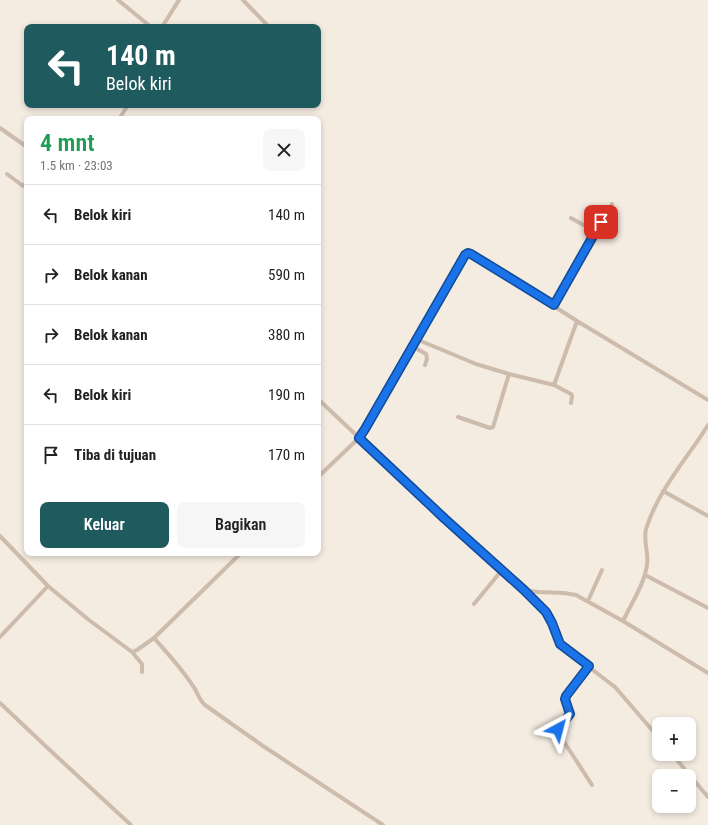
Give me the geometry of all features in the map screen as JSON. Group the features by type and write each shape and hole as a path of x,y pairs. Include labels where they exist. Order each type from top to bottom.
{"street":[{"path":"118,0 147,24"},
{"path":"165,24 179,0"},
{"path":"243,0 266,24"},
{"path":"0,128 24,145"},
{"path":"7,174 22,186 24,184"},
{"path":"554,305 612,204"},
{"path":"571,218 596,232"},
{"path":"321,474 359,438 456,268 468,253 476,256 577,321 708,400"},
{"path":"554,385 577,321"},
{"path":"416,339 476,364 554,385 571,394 571,402"},
{"path":"412,346 426,354 425,365"},
{"path":"458,418 490,428 493,427 509,374"},
{"path":"321,402 445,519 524,590 546,612 560,644 615,687 652,730"},
{"path":"623,621 645,575 648,558 645,536 655,506 663,491 708,424"},
{"path":"663,491 708,516"},
{"path":"0,536 48,586 89,620 132,652 142,664 142,672"},
{"path":"132,652 154,638 238,556"},
{"path":"474,604 502,570"},
{"path":"588,601 602,570"},
{"path":"645,575 708,608"},
{"path":"0,637 48,586"},
{"path":"524,590 530,592 571,594 588,601 708,672"},
{"path":"154,638 184,673 195,688 200,700 205,705 263,746 383,825"},
{"path":"589,666 566,696 565,699 570,714 557,732 592,785"},
{"path":"0,703 131,825"},
{"path":"678,761 708,797"}],"route":[{"path":"558,729 570,714 570,710 565,699 566,696 589,666 558,642 552,623 546,612 524,590 445,519 359,438 456,268 466,254 471,254 554,305 601,222"}]}
